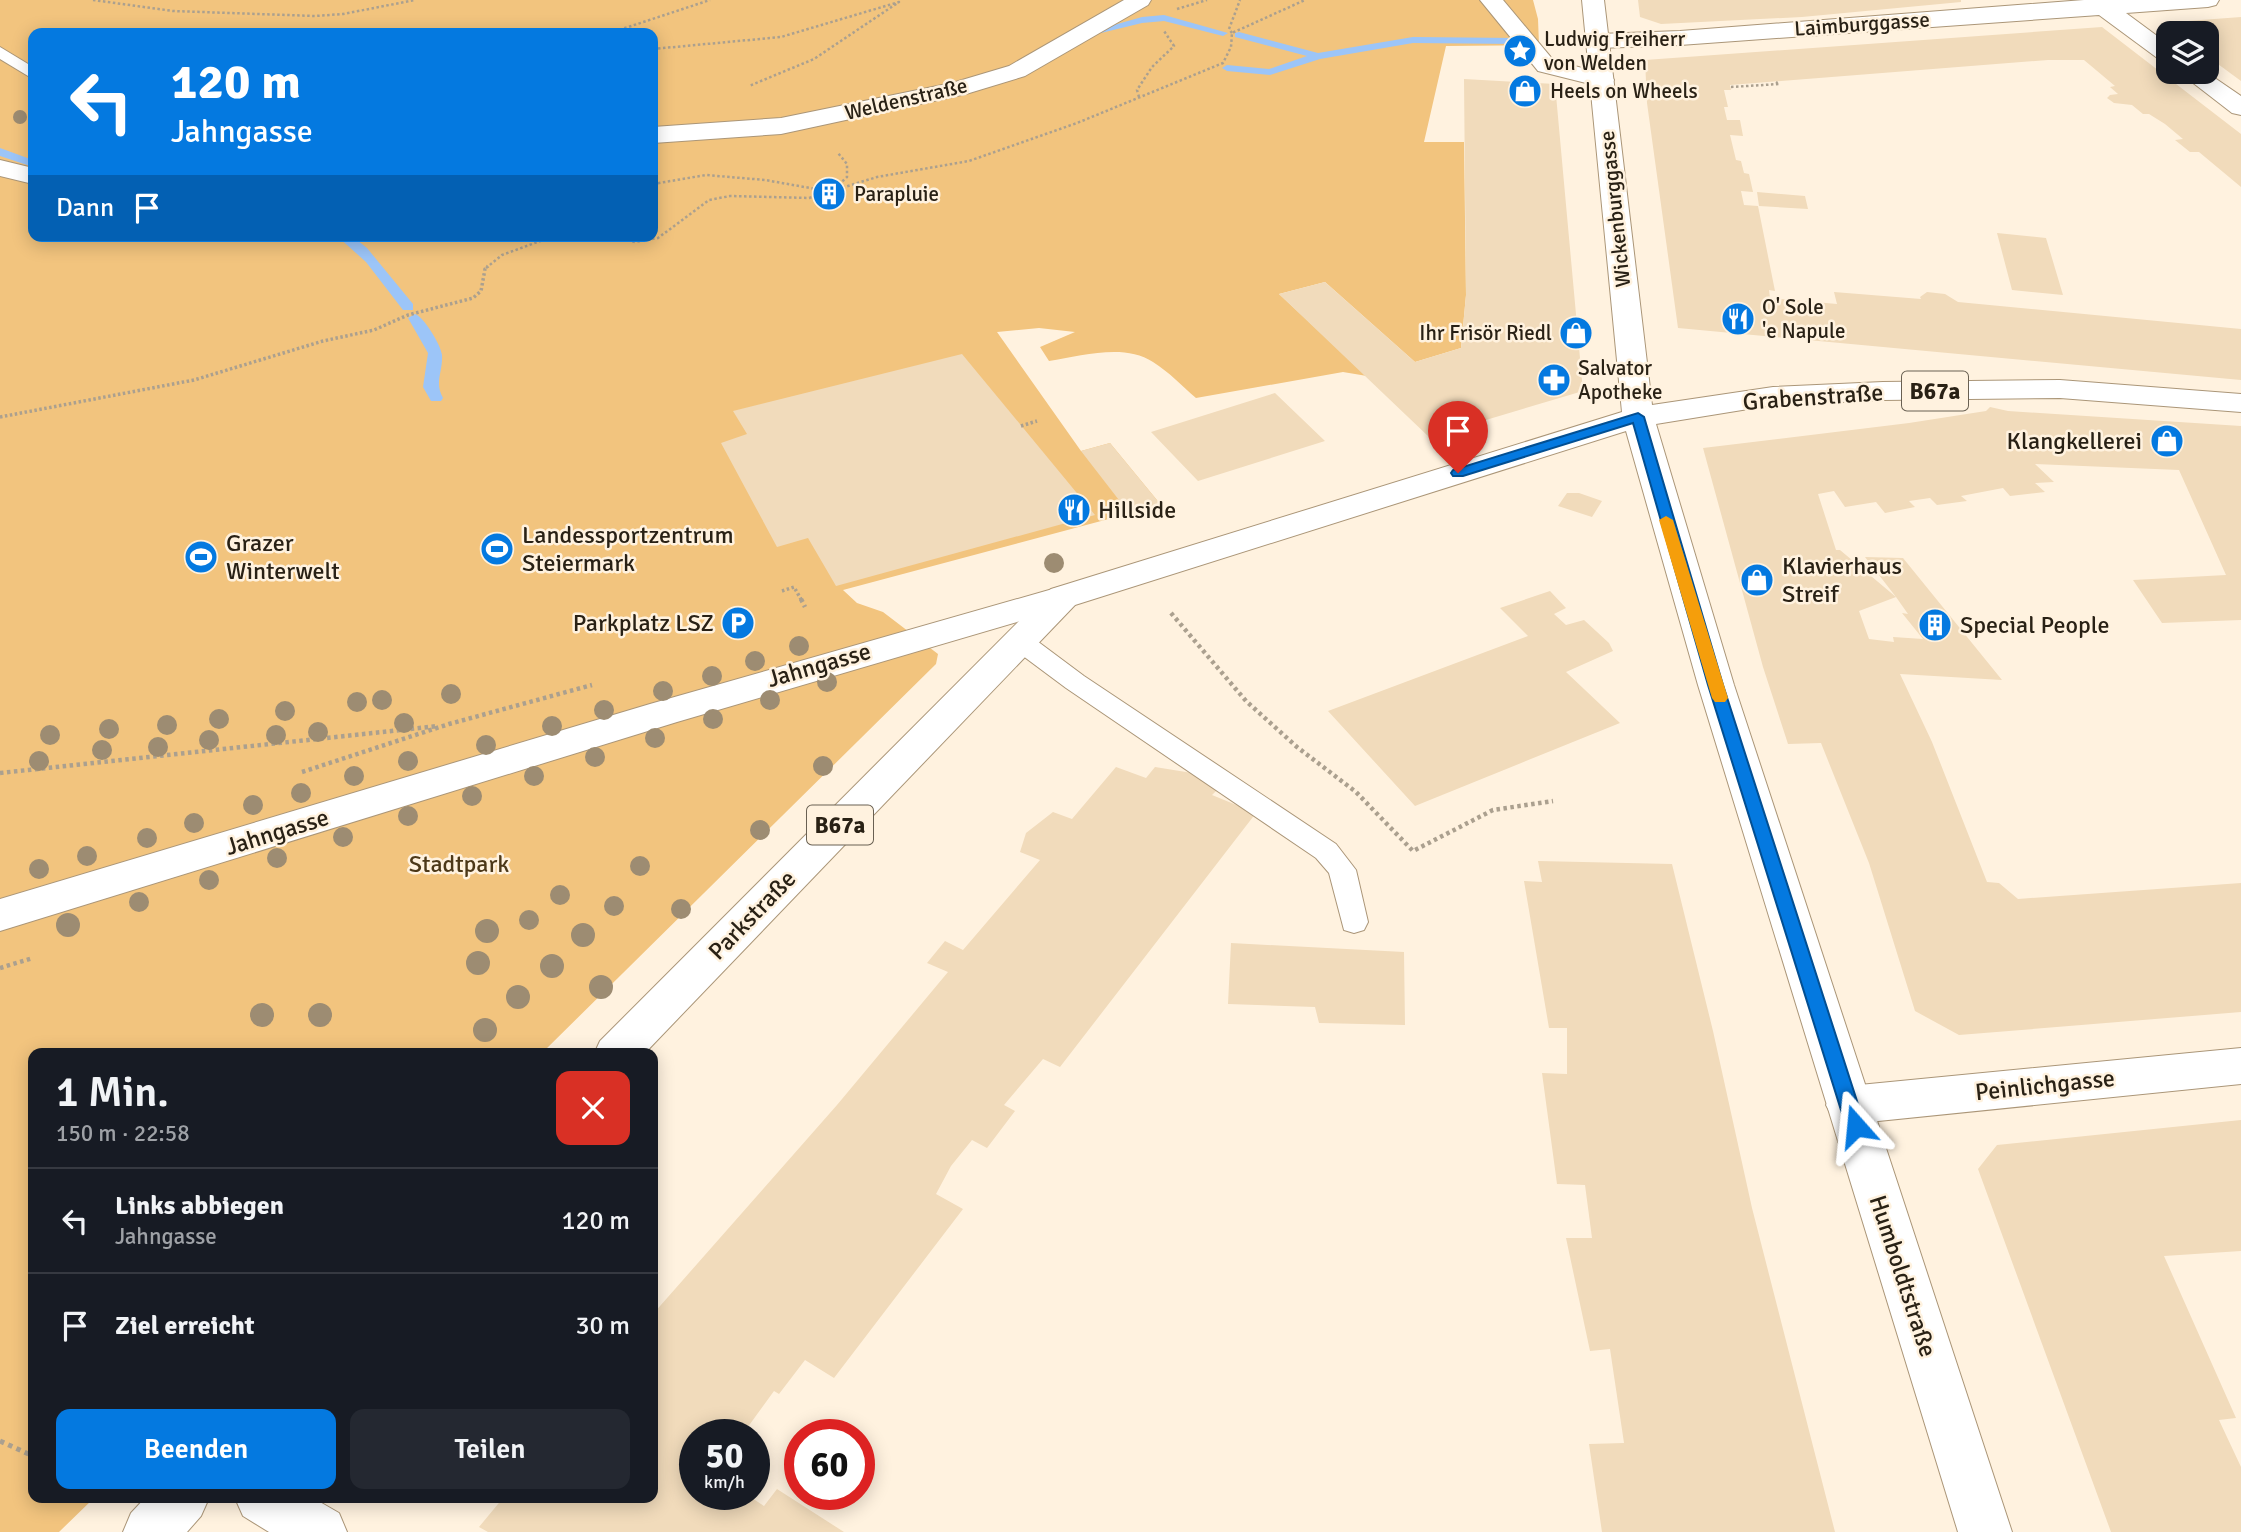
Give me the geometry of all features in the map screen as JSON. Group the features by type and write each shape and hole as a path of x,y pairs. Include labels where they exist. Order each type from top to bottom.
{"main road":[{"name":"Weldenstraße","path":"658,135 781,126 957,89 1017,71 1140,0"},
{"path":"1491,0 1546,66 1602,80"},
{"name":"Wickenburggasse","path":"1593,0 1638,417"},
{"name":"Laimburggasse","path":"1599,41 1680,38 2098,3 2208,0"},
{"path":"2098,3 2156,46"},
{"path":"2208,84 2241,108"},
{"path":"0,168 28,175"},
{"name":"Grabenstraße","path":"1638,417 1773,396 1883,391 2060,389 2241,403"},
{"name":"Jahngasse","path":"0,915 454,778 750,685 1063,597 1638,417"},
{"name":"Humboldtstraße","path":"1638,417 1716,685 1984,1532"},
{"name":"Parkstraße","path":"622,1048 1063,597"},
{"name":"Peinlichgasse","path":"1849,1105 2241,1066"},
{"path":"150,1532 177,1503"},
{"path":"271,1503 320,1532"}],"lane":[{"path":"0,52 28,71"},
{"path":"1020,642 1325,851 1342,870 1354,922"}],"path":[{"path":"93,0 173,11 314,16 343,14 415,0"},
{"path":"625,28 710,0"},
{"path":"1172,10 1207,0"},
{"path":"658,237 709,200 730,196 809,198 877,177 969,161 1023,144 1223,63 1231,47 1232,33 1229,29 1240,0"},
{"path":"1232,33 1305,0"},
{"path":"658,48 696,43 751,42 783,36 900,1"},
{"path":"742,88 776,78 819,55 857,33 900,1"},
{"path":"1139,97 1138,90 1152,67 1174,46 1158,21"},
{"path":"1731,87 1779,84 1776,82"},
{"path":"658,183 706,175 765,180 829,192"},
{"path":"0,417 194,380 323,341 374,330 408,315 473,298 481,291 485,269 502,255 538,242"},
{"path":"1021,426 1037,421"},
{"path":"782,591 794,587 805,607"},
{"path":"1171,613 1246,701 1297,747 1356,792 1413,852 1493,810 1553,801"},
{"path":"0,773 449,724 495,712"},
{"path":"0,1441 28,1454"}],"green space":[{"name":"Stadtpark","path":"0,0 1533,0 1538,19 1539,45 1446,46 1424,142 1464,142 1466,295 1461,348 1415,362 1325,282 1279,294 1367,376 1343,372 1196,398 1159,366 1142,356 1103,352 1049,361 1040,347 1075,332 1039,328 997,332 1081,451 1110,443 1161,505 843,590 857,603 883,612 938,654 936,664 547,1048 28,1048 28,1503 89,1503 59,1532 0,1532"}],"building":[{"path":"1638,0 1961,2 1802,17 1661,24 1640,17"},
{"path":"2241,17 2241,81 2219,65 2219,21 2188,21"},
{"path":"2102,27 2156,69 2156,84 2176,84 2241,134 2241,187 2199,152 2190,152 2175,140 2183,139 2165,124 2149,114 2143,114 2132,105 2114,103 2107,98 2118,94 2110,87 2115,86 2084,60 2048,60 1730,85 1731,90 1724,90 1728,107 1724,107 1727,120 1740,120 1743,136 1730,135 1736,160 1741,161 1744,173 1749,174 1753,192 1741,191 1744,205 1758,206 1775,291 1769,290 1770,298 1837,304 1834,292 1921,299 1927,292 1945,294 1958,302 2241,329 2241,380 1678,328 1647,103 1645,60"},
{"path":"1464,79 1555,84 1583,391 1429,437 1279,294 1325,282 1415,362 1461,348 1466,295"},
{"name":"Parapluie","path":"831,185 842,186 846,191 845,195 825,202 813,197 816,189"},
{"path":"1757,192 1805,196 1808,209 1759,206"},
{"path":"1997,233 2046,238 2063,295 2012,290"},
{"name":"Landessportzentrum Steiermark","path":"962,354 1095,515 836,586 808,538 777,547 721,443 747,434 733,411"},
{"path":"1275,393 1325,441 1198,481 1151,432"},
{"path":"1990,407 2008,411 2241,426 2241,620 2162,623 2133,580 2226,575 2179,470 2035,464 2054,482 2035,483 2045,492 2010,496 2003,488 1961,496 1967,501 1937,505 1930,498 1909,501 1915,507 1885,513 1876,502 1845,507 1834,491 1818,494 1836,550 1840,550 1896,597 1865,557 1903,558 2002,680 1900,674 1932,742 1987,882 1999,883 2018,899 2241,883 2241,1012 1959,1035 1915,1011 1869,863 1821,743 1788,744 1763,667 1703,448 1986,411","holes":["1896,597 1908,614 1902,613 1923,639 1893,637 1894,642 1869,639 1859,611"]},
{"path":"1110,443 1161,505 1129,513 1081,451"},
{"path":"1567,493 1579,493 1602,501 1592,517 1558,506"},
{"path":"1550,591 1566,608 1554,614 1566,625 1584,620 1609,643 1613,651 1566,672 1620,723 1415,806 1328,711 1528,636 1500,608"},
{"path":"1116,767 1146,778 1155,767 1192,773 1219,788 1212,795 1256,813 1060,1067 1043,1059 1004,1105 1015,1111 987,1148 972,1140 951,1166 936,1194 963,1209 834,1378 805,1360 779,1394 774,1391 754,1419 679,1419 679,1510 770,1510 770,1498 777,1489 784,1493 784,1510 810,1510 844,1532 488,1532 479,1527 499,1503 658,1503 658,1308 837,1105 948,972 927,963 945,941 963,950 1040,860 1020,852 1026,833 1053,812 1072,819"},
{"path":"1538,861 1672,864 1713,1031 1752,1208 1835,1532 1602,1532 1589,1444 1624,1443 1610,1349 1590,1351 1566,1238 1592,1238 1585,1185 1557,1184 1542,1073 1567,1074 1567,1028 1549,1028 1524,881 1542,882"},
{"path":"1231,943 1404,952 1405,1025 1319,1023 1315,1007 1228,1004"},
{"path":"2241,1120 2241,1251 2164,1256 2236,1418 2219,1420 2241,1467 2241,1532 2111,1532 1978,1169 1997,1145"}],"waterway":[{"path":"1101,30 1142,20 1164,18 1223,33"},
{"path":"1239,35 1318,56"},
{"path":"1318,56 1413,40 1516,41"},
{"path":"1227,68 1270,72 1318,56"},
{"path":"0,152 28,162"},
{"path":"352,242 371,259 408,307"},
{"path":"415,318 435,353 430,387 436,398"}],"slow traffic":[{"path":"1666,520 1720,698"}],"place":[{"name":"Ludwig Freiherr von Welden","path":"1520,51"},
{"name":"Heels on Wheels","path":"1525,91"},
{"name":"Parapluie","path":"829,194"},
{"name":"O' Sole 'e Napule","path":"1738,319"},
{"name":"Ihr Frisör Riedl","path":"1576,333"},
{"name":"Salvator Apotheke","path":"1554,380"},
{"name":"Klangkellerei","path":"2167,441"},
{"name":"Hillside","path":"1074,510"},
{"name":"Landessportzentrum Steiermark","path":"497,549"},
{"name":"Grazer Winterwelt","path":"201,557"},
{"name":"Klavierhaus Streif","path":"1757,580"},
{"name":"Parkplatz LSZ","path":"738,623"},
{"name":"Special People","path":"1935,625"}],"route":[{"path":"1458,473 1638,417 1716,685 1856,1126"}]}
